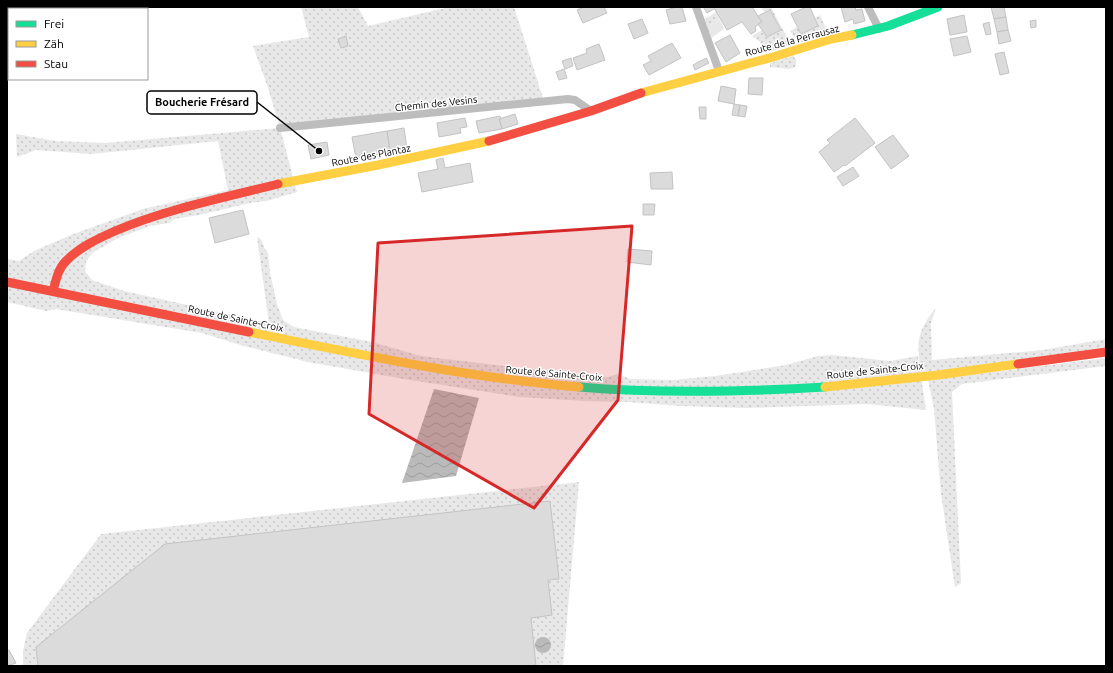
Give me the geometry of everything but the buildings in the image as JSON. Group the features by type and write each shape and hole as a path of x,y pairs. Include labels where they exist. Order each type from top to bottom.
{"main road":[{"name":"Route de la Perrausaz","path":"719,71 773,57 831,39 879,29 938,7"},
{"name":"Route des Plantaz","path":"53,291 57,275 65,262 79,250 102,237 137,222 193,205 291,181 378,165 494,140 591,111 652,89 719,71"},
{"name":"Route de Sainte-Croix","path":"7,282 388,361 516,382 571,387 655,392 738,392 849,385 1106,352"}],"street":[{"path":"696,7 719,71"},
{"path":"868,7 879,29"},
{"name":"Chemin des Vesins","path":"280,128 568,100 575,100 591,111"}],"highlighted area":[{"path":"632,226 618,400 534,508 369,414 378,243"}],"shaded area":[{"path":"301,7 358,7 368,26 449,7 514,7 544,101 280,128 253,46 309,37"},
{"path":"761,7 771,7 789,41 786,47 765,53 760,42 752,36 762,30 767,37 781,30 770,10 765,13"},
{"path":"716,12 720,20 707,27 705,19"},
{"path":"820,15 829,35 802,42 794,37 790,31 797,27 801,34 818,26 815,18"},
{"path":"720,20 724,29 711,38 707,27"},
{"path":"793,56 796,61 795,67 789,69 770,67 770,63"},
{"path":"280,128 297,192 267,201 250,203 199,215 174,219 169,223 150,226 118,238 92,253 86,262 85,271 92,280 124,291 269,323 257,237 261,239 268,253 270,273 277,304 283,320 294,327 372,342 421,356 569,374 608,377 618,374 630,379 673,380 716,376 786,365 818,356 832,355 890,361 918,356 926,410 867,404 745,408 520,397 308,362 244,346 202,333 56,309 46,311 7,302 7,259 19,261 34,251 71,235 143,209 228,190 218,141 91,154 36,150 17,157 16,134 55,141 106,143"},
{"path":"936,308 931,323 932,360 1043,350 1106,339 1106,347 921,374 918,347 919,339 924,325"},
{"path":"1106,358 1106,366 962,384 952,392 961,583 955,587 941,494 934,409 928,380"},
{"path":"579,482 563,666 23,666 23,651 27,633 101,534"}],"water":[{"path":"434,389 479,398 456,476 402,483"},
{"path":"543,637 549,639 551,645 549,651 543,653 537,651 535,645 537,639"}],"traffic: fast":[{"path":"852,35 888,26 938,7"},
{"path":"579,387 641,391 702,392 825,387"}],"traffic: slow":[{"path":"641,93 773,57 831,39 852,35"},
{"path":"278,184 378,165 489,141"},
{"path":"249,332 372,357 496,378 579,387"},
{"path":"825,387 938,375 1018,364"}],"traffic: jam":[{"path":"489,141 591,111 641,93"},
{"path":"53,291 56,279 63,264 83,247 102,237 155,216 278,184"},
{"path":"7,282 249,332"},
{"path":"1018,364 1106,352"}],"place":[{"name":"Boucherie Frésard","path":"319,151"}]}
